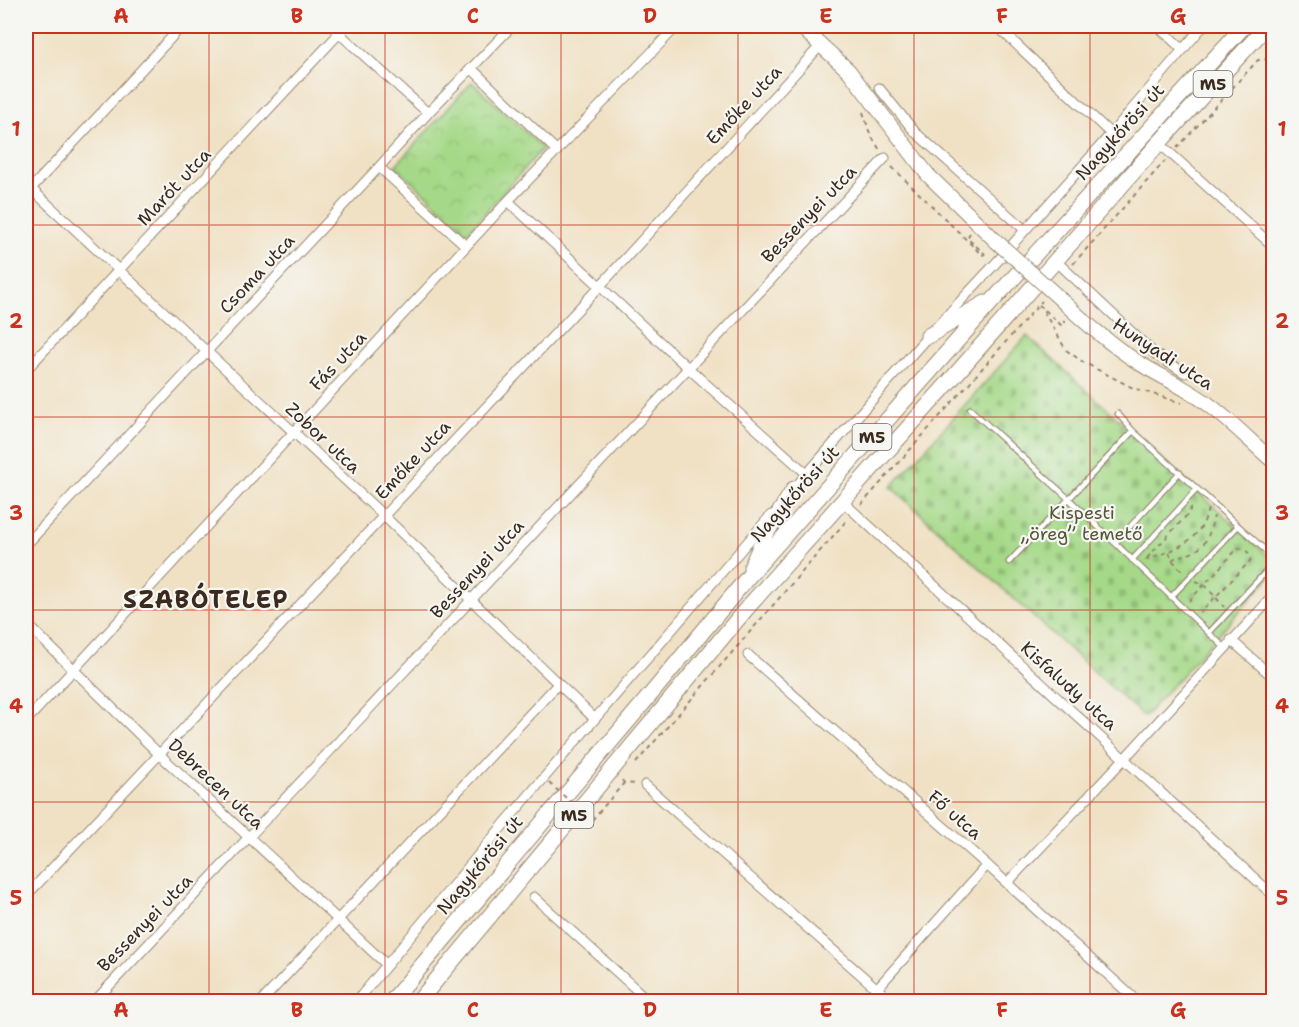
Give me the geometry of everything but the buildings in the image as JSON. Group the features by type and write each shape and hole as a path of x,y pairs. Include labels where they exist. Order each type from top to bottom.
{"main road":[{"name":"Nagykőrösi út","path":"391,1002 748,577 996,297 1244,26"},
{"name":"Nagykőrösi út","path":"418,1002 747,608 1159,143 1267,26"},
{"path":"928,336 996,297"},
{"path":"748,577 764,537 794,489"}],"street":[{"path":"27,189 182,26"},
{"path":"331,26 342,29 428,113"},
{"name":"Csoma utca","path":"26,545 428,113 512,26"},
{"name":"Fás utca","path":"26,721 508,201 677,26"},
{"name":"Hunyadi utca","path":"800,26 849,72 928,175 1033,275 1051,297 1136,361 1188,390 1209,405 1274,462"},
{"path":"997,26 1111,134"},
{"path":"1158,26 1182,49"},
{"name":"Nagykőrösi út","path":"356,1002 505,823 807,474 1111,134 1203,26"},
{"name":"Marót utca","path":"26,370 342,29"},
{"name":"Emőke utca","path":"26,896 600,286 821,45"},
{"path":"471,69 557,151"},
{"path":"879,88 915,132 1025,230"},
{"path":"1159,143 1274,247"},
{"name":"Bessenyei utca","path":"94,1002 885,158"},
{"path":"380,167 466,246"},
{"name":"Zobor utca","path":"27,189 119,271 383,516 595,719"},
{"path":"508,201 687,367 807,474"},
{"name":"Hunyadi utca","path":"1056,261 1155,354 1185,373"},
{"name":"Kisfaludy utca","path":"842,501 1274,896"},
{"path":"1007,883 1274,595"},
{"name":"Debrecen utca","path":"26,622 160,754 387,965"},
{"path":"1228,643 1274,678"},
{"name":"Fő utca","path":"748,655 987,865 1138,1002"},
{"path":"261,1002 558,684"},
{"path":"645,785 892,1002"},
{"path":"865,1002 987,865"},
{"path":"534,897 650,1002"}],"lane":[{"path":"969,409 1069,499 1209,633 1228,643"},
{"path":"1118,414 1133,431 1274,558"},
{"path":"1009,562 1133,431"},
{"path":"1115,543 1180,472"},
{"path":"1132,560 1197,489"},
{"path":"1171,597 1238,526"},
{"path":"1209,633 1274,563"}],"path":[{"path":"971,233 967,237 985,254"},
{"path":"629,771 854,512 1039,305 1051,297"},
{"path":"1039,305 1062,326 1065,322 1058,313"},
{"path":"1045,310 1044,312 1066,350 1083,362 1133,388 1187,405"},
{"path":"1145,560 1182,546 1193,538 1206,519 1209,500"},
{"path":"1172,560 1199,548 1212,531 1213,517 1219,509"},
{"path":"1183,608 1238,548 1247,551 1250,561 1194,619"},
{"path":"549,783 592,820 624,783 622,780"}],"green space":[{"path":"472,82 543,148 467,233 395,166"},
{"name":"Kispesti „öreg” temető","path":"1027,336 1273,560 1273,574 1144,717 891,487"}],"district":[{"name":"SZABÓTELEP","path":"206,600"}]}
